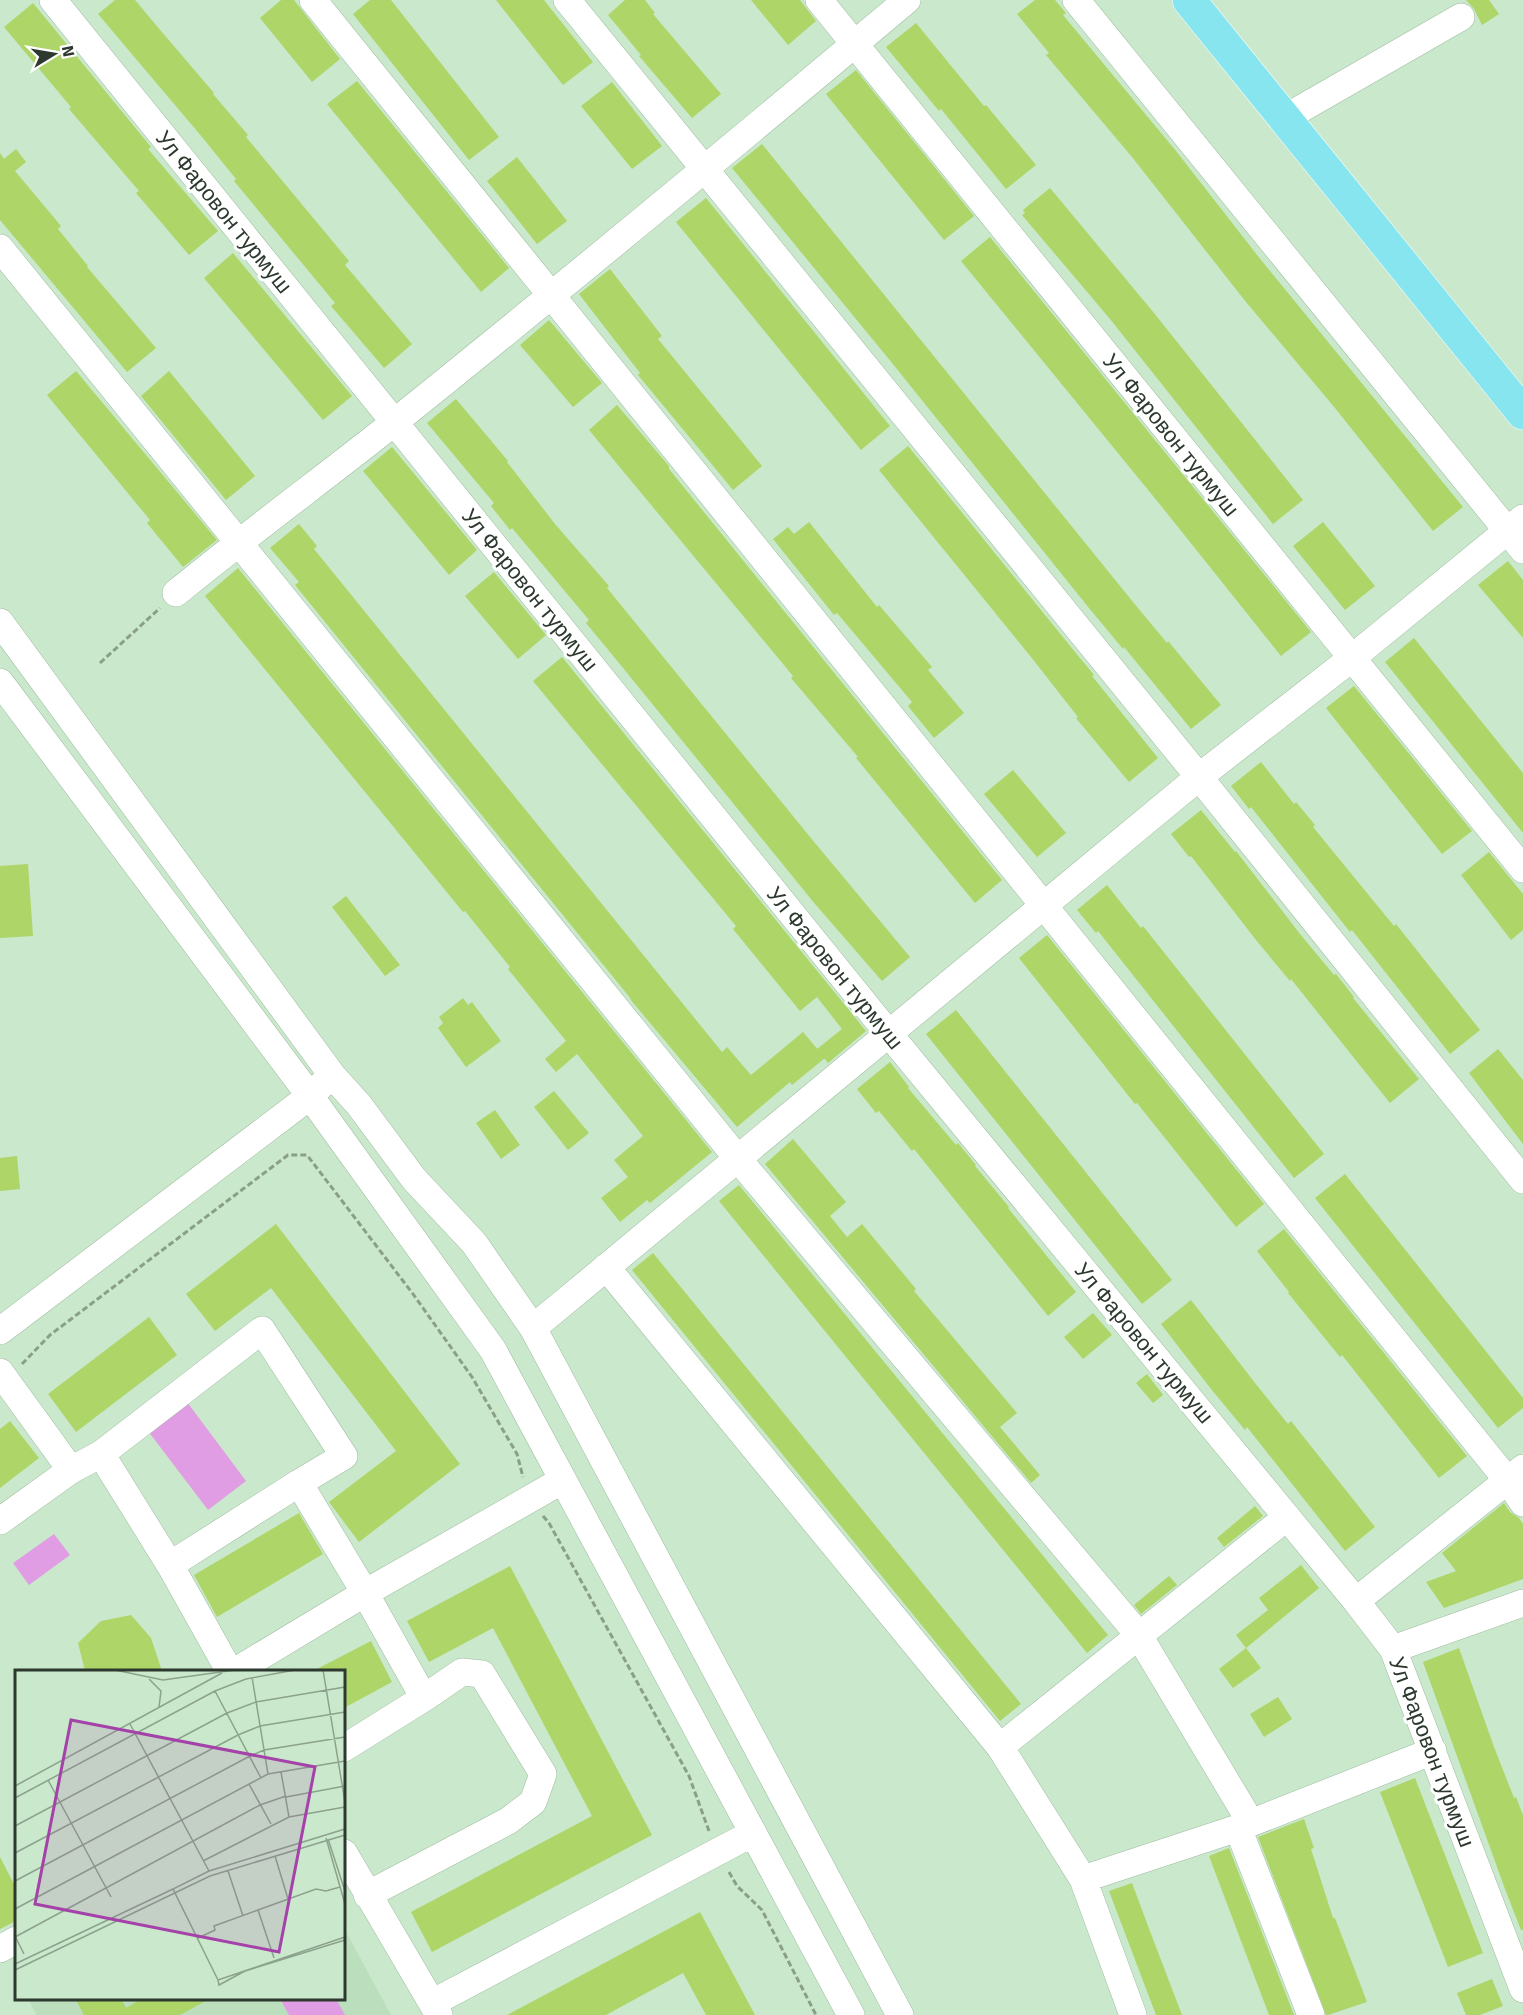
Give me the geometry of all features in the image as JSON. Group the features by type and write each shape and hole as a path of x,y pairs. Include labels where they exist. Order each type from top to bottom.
{"main road":[{"path":"1188,0 1523,413"}],"street":[{"name":"Ул Фаровон турмуш","path":"53,0 889,1034 1356,1601 1393,1649 1523,1989"},
{"path":"314,0 1046,906 1515,1474 1523,1503"},
{"path":"567,0 1199,777 1523,1180"},
{"name":"Ул Фаровон турмуш","path":"819,0 1523,869"},
{"path":"177,593 552,295 907,0"},
{"path":"533,1328 1046,906 1199,777 1518,533 1076,0"},
{"path":"1285,118 1461,17"},
{"path":"0,248 738,1159 1138,1634 1244,1826 1311,2015"},
{"path":"0,622 332,1075 359,1105 414,1179 474,1244 533,1328 900,2015"},
{"path":"0,682 310,1096 493,1350 851,2015"},
{"path":"0,1331 310,1096 332,1075"},
{"path":"606,1267 1000,1747 1083,1879 1133,2015"},
{"path":"0,1521 71,1470 101,1454 262,1330 344,1456 170,1565"},
{"path":"3,1376 71,1470"},
{"path":"101,1454 231,1670"},
{"path":"1356,1601 1515,1474"},
{"path":"234,1670 563,1480"},
{"path":"299,1483 424,1698"},
{"path":"1000,1747 1138,1634 1287,1517"},
{"path":"1393,1649 1523,1603"},
{"path":"345,1747 462,1672 482,1674 543,1774 532,1802 508,1821 368,1895"},
{"path":"1083,1879 1244,1826 1433,1751"},
{"path":"345,1855 435,2009 753,1833"},
{"path":"0,1950 15,1941"}],"path":[{"path":"100,663 177,593"},
{"path":"3,1376 50,1335 288,1155 307,1155 413,1294 472,1377 517,1454 529,1499 549,1523 689,1776 704,1820 718,1851 737,1886 762,1910 816,2015"}],"shaded area":[{"path":"187,1402 246,1481 208,1510 148,1431"},
{"path":"54,1534 70,1555 29,1585 13,1563"},
{"path":"345,1930 391,2015 37,2015 29,2000 345,2000"},
{"path":"281,2000 337,2000 345,2015 289,2015"}],"building":[{"path":"115,0 135,0 248,135 246,137 349,261 345,265 412,344 384,368 331,306 335,303 234,181 236,179 98,14"},
{"path":"281,0 294,0 340,59 312,82 260,18"},
{"path":"370,0 391,0 499,137 469,160 353,14"},
{"path":"496,0 544,0 593,62 563,85"},
{"path":"625,0 645,0 655,13 653,14 721,94 692,118 639,56 641,55 608,15"},
{"path":"751,0 800,0 816,21 788,45"},
{"path":"1035,0 1055,0 1066,13 1063,15 1176,151 1261,260 1463,507 1433,531 1335,408 1246,302 1132,157 1046,55 1049,53 1017,14"},
{"path":"1466,0 1489,0 1499,14 1482,25 1474,9"},
{"path":"33,3 151,147 148,149 218,231 189,255 136,193 139,191 69,109 71,107 4,27"},
{"path":"916,23 1036,165 1006,189 941,109 939,111 886,47"},
{"path":"856,70 974,216 944,240 826,94"},
{"path":"357,81 509,268 481,292 327,104"},
{"path":"612,82 662,146 632,169 581,106"},
{"path":"762,144 1133,602 1221,705 1191,729 1089,608 732,168"},
{"path":"16,149 26,162 15,171 61,226 58,229 87,267 156,348 127,372 0,220 0,153 4,159"},
{"path":"517,157 567,221 537,244 487,181"},
{"path":"1050,188 1154,313 1303,500 1273,524 1110,319 1022,215 1025,213 1023,210"},
{"path":"706,198 890,426 861,450 676,222"},
{"path":"990,237 1311,632 1281,656 961,261"},
{"path":"233,253 352,396 323,420 204,278"},
{"path":"610,269 662,336 658,339 762,466 733,490 638,375 640,373 579,294"},
{"path":"549,320 602,383 573,407 520,345"},
{"path":"76,371 217,540 183,567 147,523 150,520 47,395"},
{"path":"169,371 255,476 226,500 141,396"},
{"path":"456,399 508,461 555,524 609,586 607,588 910,957 882,981 815,904 586,623 589,620 512,528 510,530 491,506 494,503 427,423"},
{"path":"617,405 669,466 669,469 1002,880 975,903 856,758 858,757 791,678 793,676 589,430"},
{"path":"908,446 1094,675 1092,676 1158,758 1129,782 879,470"},
{"path":"392,447 477,550 449,575 363,471"},
{"path":"809,522 877,607 879,605 932,667 928,670 964,713 934,738 908,706 912,702 837,613 834,615 773,539 788,527 794,534"},
{"path":"1323,522 1375,586 1345,610 1293,546"},
{"path":"299,524 317,546 314,549 722,1052 727,1047 751,1075 803,1032 825,1058 792,1085 790,1082 737,1127 630,999 295,585 299,582 270,548"},
{"path":"1508,561 1523,580 1523,638 1478,585"},
{"path":"238,568 712,1152 650,1203 647,1200 620,1222 601,1198 628,1177 614,1160 643,1136 577,1054 556,1072 545,1059 566,1041 465,911 463,912 205,596"},
{"path":"494,572 546,635 518,659 465,596"},
{"path":"1414,638 1523,773 1523,833 1385,662"},
{"path":"562,657 866,1031 828,1063 817,1049 842,1029 817,997 800,1011 733,929 736,926 533,681"},
{"path":"1354,686 1472,831 1442,854 1326,708"},
{"path":"1261,762 1294,804 1296,802 1315,825 1313,827 1394,926 1396,924 1480,1030 1450,1054 1352,930 1350,932 1251,807 1249,809 1231,786"},
{"path":"1013,770 1066,833 1037,857 984,794"},
{"path":"1201,810 1419,1079 1390,1103 1171,834"},
{"path":"1489,852 1523,894 1523,930 1511,940 1461,875"},
{"path":"28,864 33,936 0,938 0,866"},
{"path":"1107,885 1141,928 1143,926 1324,1154 1294,1178 1098,931 1096,933 1077,910"},
{"path":"346,896 400,965 385,976 332,907"},
{"path":"1047,935 1264,1204 1236,1227 1019,958"},
{"path":"463,998 468,1005 472,1002 501,1041 466,1067 438,1028 443,1023 439,1017"},
{"path":"956,1010 1172,1280 1142,1304 926,1034"},
{"path":"1498,1049 1523,1080 1523,1144 1469,1073"},
{"path":"890,1062 908,1088 956,1145 958,1143 1076,1292 1048,1316 914,1149 912,1151 879,1111 876,1113 857,1089"},
{"path":"554,1091 589,1133 568,1150 534,1107"},
{"path":"495,1110 520,1145 501,1159 476,1123"},
{"path":"793,1139 846,1202 830,1216 847,1237 862,1224 916,1289 914,1291 1017,1413 1000,1427 1040,1475 1031,1483 765,1164"},
{"path":"17,1156 20,1189 0,1191 0,1158"},
{"path":"1345,1174 1523,1398 1523,1408 1498,1428 1315,1198"},
{"path":"739,1185 1108,1635 1087,1653 719,1201"},
{"path":"276,1224 460,1464 359,1542 329,1502 396,1451 271,1288 215,1331 186,1294"},
{"path":"1284,1229 1467,1456 1439,1478 1342,1355 1340,1357 1288,1293 1257,1251"},
{"path":"653,1253 1021,1704 1000,1721 632,1270"},
{"path":"1191,1300 1288,1424 1291,1421 1375,1527 1345,1551 1247,1427 1245,1430 1211,1389 1161,1324"},
{"path":"1093,1313 1112,1335 1083,1359 1064,1337"},
{"path":"149,1317 177,1355 76,1432 48,1394"},
{"path":"1147,1374 1163,1395 1153,1403 1136,1383"},
{"path":"10,1421 39,1458 0,1488 0,1429"},
{"path":"1504,1503 1523,1524 1523,1579 1444,1608 1426,1582 1456,1571 1442,1553"},
{"path":"1255,1506 1263,1516 1224,1547 1217,1538"},
{"path":"299,1513 323,1554 217,1617 194,1575"},
{"path":"1301,1565 1319,1588 1246,1648 1236,1635 1268,1610 1259,1598"},
{"path":"510,1566 652,1835 432,1952 411,1912 592,1816 493,1628 429,1662 407,1621"},
{"path":"1169,1576 1177,1585 1141,1614 1134,1605"},
{"path":"131,1615 151,1638 162,1670 85,1670 78,1643 101,1621"},
{"path":"371,1641 392,1682 345,1707 345,1670 315,1670"},
{"path":"1246,1648 1261,1668 1233,1688 1219,1669"},
{"path":"1459,1648 1494,1747 1523,1815 1523,1930 1521,1930 1505,1889 1423,1662"},
{"path":"1278,1697 1292,1719 1264,1737 1250,1714"},
{"path":"1415,1778 1483,1953 1448,1967 1380,1792"},
{"path":"1304,1819 1333,1918 1335,1918 1367,2002 1328,2015 1326,2015 1258,1837"},
{"path":"1229,1848 1294,2015 1269,2015 1209,1856"},
{"path":"0,1857 15,1886 15,1922 0,1929"},
{"path":"1132,1883 1182,2015 1156,2015 1109,1891"},
{"path":"700,1912 755,2015 706,2015 683,1973 606,2015 507,2015"},
{"path":"1492,1979 1503,2006 1480,2015 1466,2015 1457,1993"},
{"path":"76,2000 122,2000 126,2008 140,2000 207,2000 180,2015 84,2015"}]}
